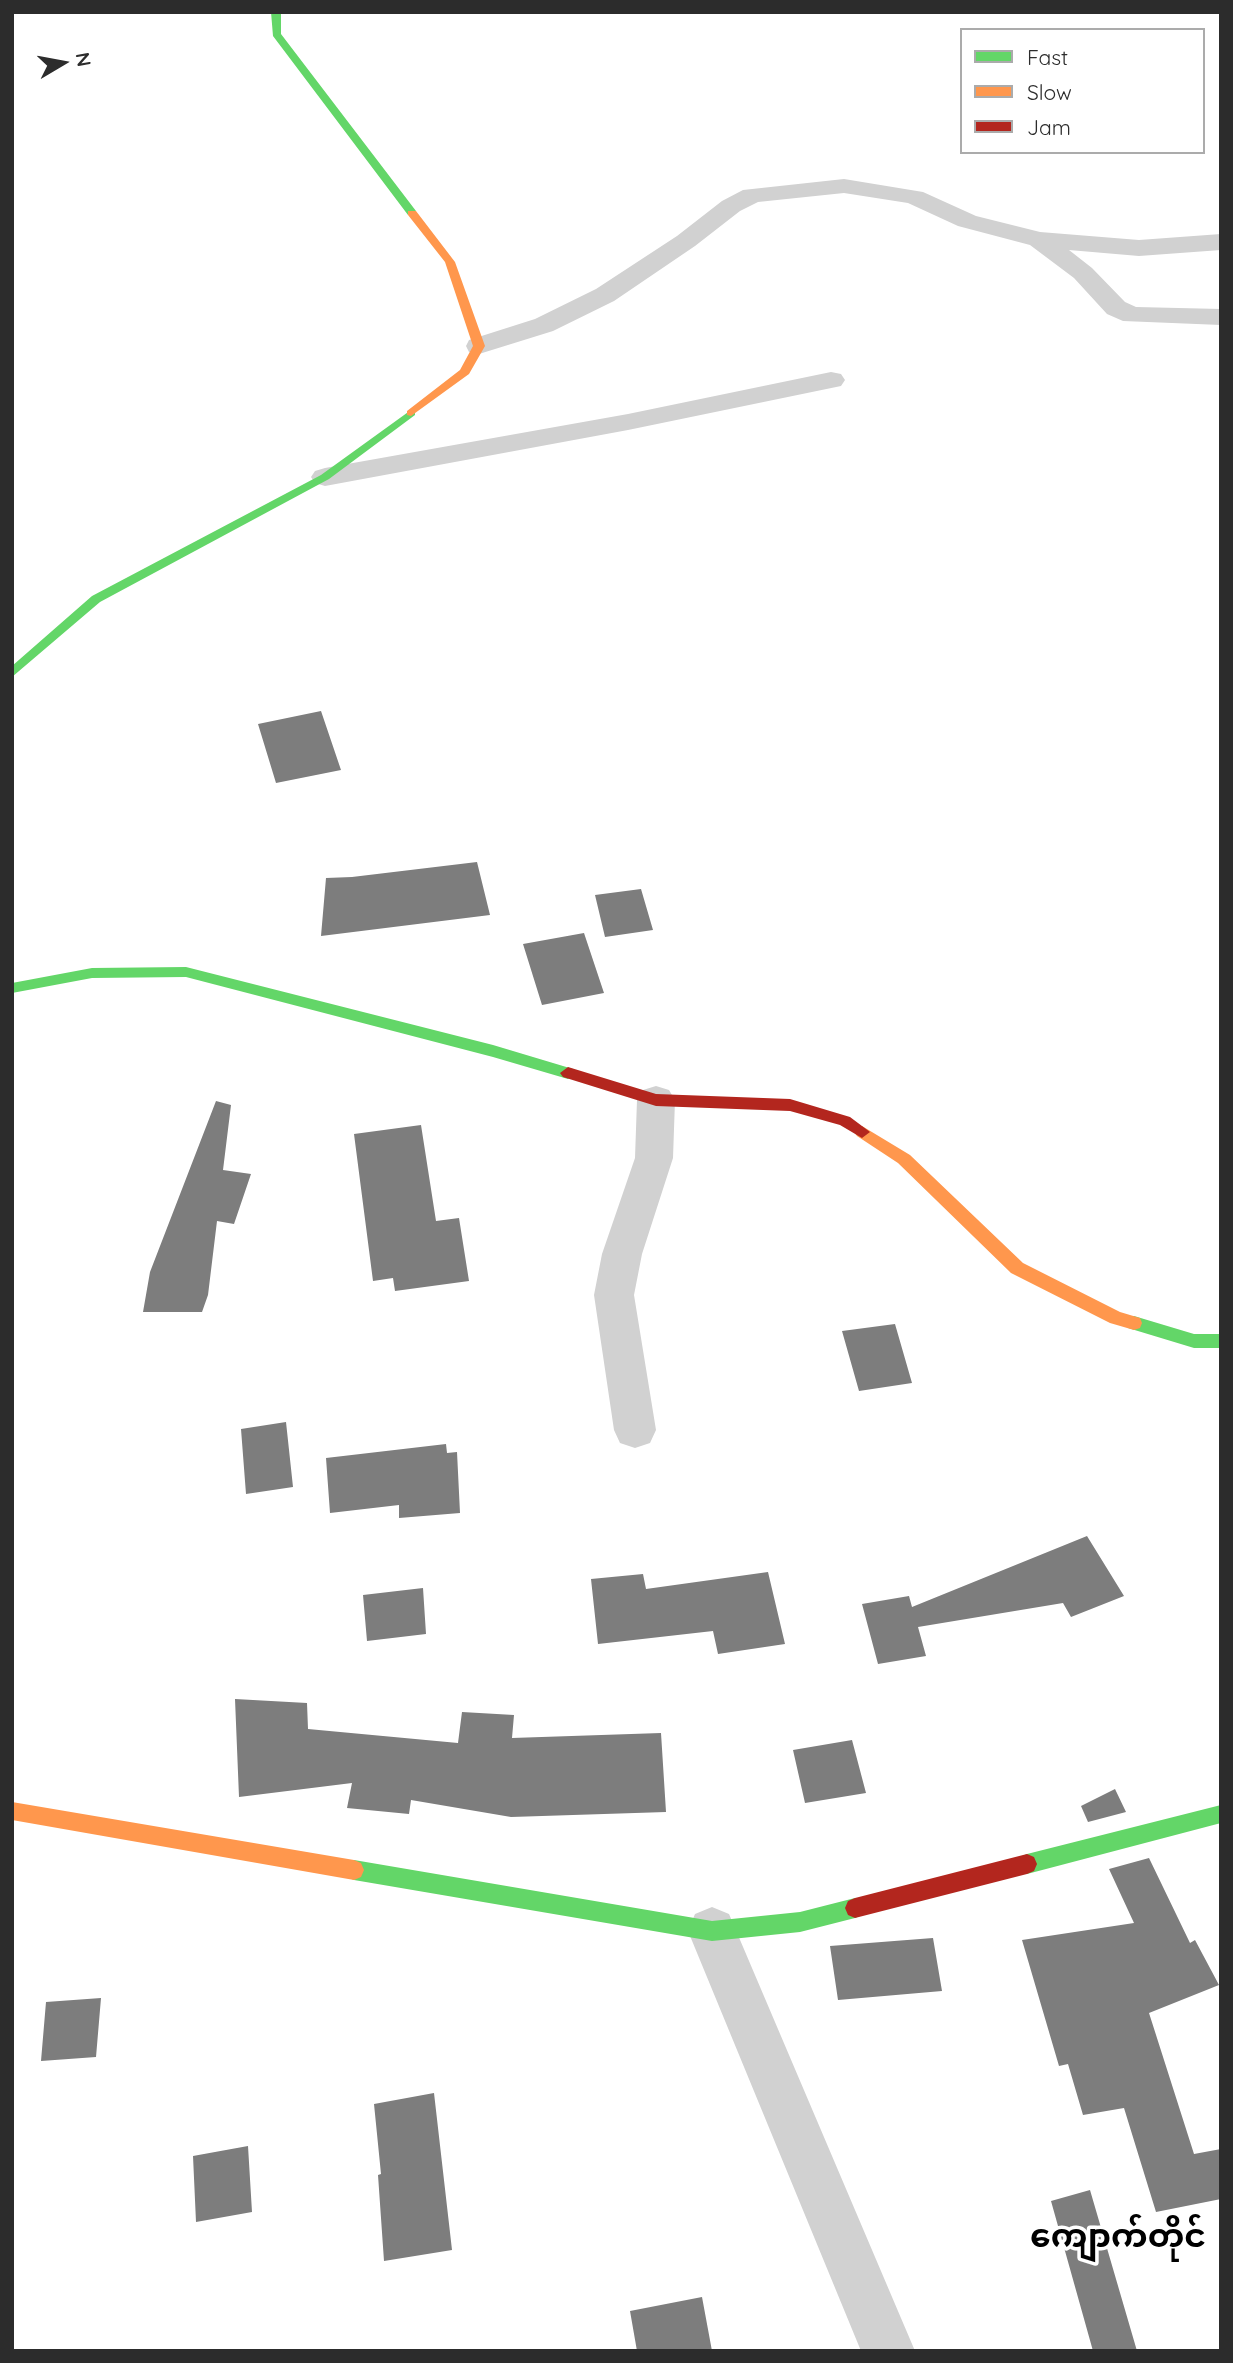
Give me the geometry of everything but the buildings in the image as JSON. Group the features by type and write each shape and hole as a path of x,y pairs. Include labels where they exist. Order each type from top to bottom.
{"street":[{"path":"275,12 276,34 450,262 479,346"},
{"path":"12,673 96,599 325,477 466,372 479,346 544,325 605,295 686,241 731,206 752,195 844,186 914,197 967,220 1039,240 1139,248 1221,242"},
{"path":"1039,240 1083,273 1116,308 1132,315 1221,317"},
{"path":"325,477 628,422 831,380"},
{"path":"12,988 92,973 186,972 493,1051 656,1100 790,1105 845,1121 904,1159 1017,1268 1116,1318 1194,1341 1221,1341"},
{"path":"635,1430 614,1295 622,1254 654,1158 656,1100"},
{"path":"12,1811 712,1931 800,1922 1221,1814"},
{"path":"712,1931 888,2351"}],"traffic: fast":[{"path":"276,12 276,34 412,213"},
{"path":"12,673 96,599 325,477 411,413"},
{"path":"12,988 92,973 186,972 568,1073"},
{"path":"1134,1323 1194,1341 1221,1341"},
{"path":"1027,1864 1221,1814"},
{"path":"354,1870 712,1931 800,1922 855,1908"}],"traffic: slow":[{"path":"411,413 465,372 479,346 450,262 412,213"},
{"path":"862,1132 904,1159 1017,1268 1116,1318 1134,1323"},
{"path":"12,1811 354,1870"}],"traffic: jam":[{"path":"568,1073 656,1100 790,1105 845,1121 862,1132"},
{"path":"855,1908 1027,1864"}],"district":[{"name":"ကျောက်တိုင်","path":"1118,2237"}]}
